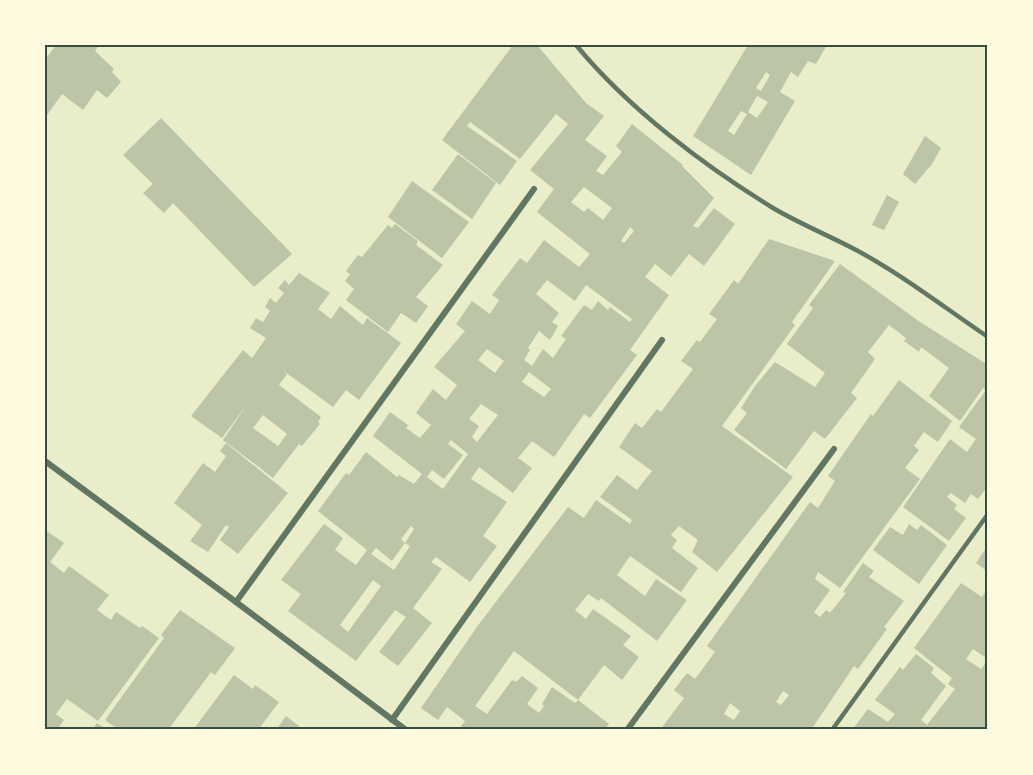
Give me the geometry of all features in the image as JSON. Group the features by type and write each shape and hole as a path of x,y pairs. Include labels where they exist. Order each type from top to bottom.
{"street":[{"path":"236,602 534,189"},
{"path":"392,720 662,340"},
{"path":"627,730 834,449"},
{"path":"45,461 406,730"}],"lane":[{"path":"576,45 631,102 699,157 773,208 859,252 909,282 988,337"},
{"path":"832,730 988,514"}],"building":[{"path":"56,45 99,45 95,51 114,69 112,72 121,82 107,98 97,90 83,110 62,94 45,118 45,60"},
{"path":"513,45 537,45 586,103 604,116 585,140 607,156 596,171 603,175 622,152 616,146 632,124 683,165 714,198 693,226 698,228 714,208 735,224 704,266 689,254 671,277 655,264 645,277 669,295 630,350 637,355 590,418 584,414 554,457 532,441 518,458 532,468 513,493 479,467 471,479 507,502 483,536 497,546 470,582 436,557 431,562 442,569 413,608 432,623 398,666 379,652 406,617 395,610 356,661 288,611 301,594 281,580 324,524 343,538 335,550 356,565 367,550 318,511 346,473 349,475 366,452 397,477 399,475 414,484 422,474 373,436 390,412 408,425 406,428 420,438 431,425 416,413 433,389 446,400 457,385 434,367 465,331 456,324 472,301 490,314 499,300 492,295 520,258 527,263 544,240 579,267 590,254 537,212 554,189 530,170 568,124 556,114 520,159 470,122 467,126 517,161 500,185 442,140","holes":["584,187 612,208 603,220 588,208 584,212 571,202","630,227 634,231 624,243 621,241","547,280 575,301 586,285 632,319 630,322 610,307 608,310 598,301 592,310 584,305 561,336 566,339 553,358 543,349 532,366 524,360 530,350 528,348 539,331 550,340 558,326 552,322 559,313 536,294","487,349 504,361 495,373 478,360","529,372 551,389 544,397 522,382","481,404 498,415 477,442 472,437 479,426 469,419","451,440 468,454 443,489 427,477 432,470 444,479 463,455 448,444","411,526 414,529 405,543 401,539","405,543 410,546 394,570 371,554 376,548 392,561","373,580 381,586 348,632 340,625"]},
{"path":"748,45 827,45 816,64 808,61 798,77 791,72 780,92 795,101 751,175 693,136","holes":["766,72 770,75 761,91 756,88","757,96 768,102 757,118 748,112","741,111 747,114 734,135 728,131"]},
{"path":"161,118 292,254 254,287 173,203 164,213 143,193 153,184 123,155"},
{"path":"925,136 941,148 932,164 915,184 903,174"},
{"path":"458,154 496,183 472,219 432,190"},
{"path":"412,181 469,222 442,258 388,217"},
{"path":"887,195 899,202 884,230 872,225"},
{"path":"395,224 418,241 416,245 443,265 416,297 428,306 416,323 401,313 388,332 346,300 354,289 345,281 350,274 346,271 358,255 362,257 388,225 392,228"},
{"path":"769,239 835,261 792,322 795,325 722,426 793,477 717,572 692,552 698,540 679,526 671,535 677,540 672,548 698,568 681,592 630,556 617,575 645,596 656,579 687,600 657,641 601,598 599,601 588,594 575,610 586,619 593,609 631,636 623,645 639,657 622,680 604,665 578,700 609,724 604,730 458,730 465,721 447,707 438,720 421,708 479,624 568,507 584,518 596,500 630,524 632,520 600,497 617,475 637,490 652,471 619,447 635,423 642,428 657,409 661,412 693,369 681,361 697,340 700,342 717,319 709,314 734,280 738,284","holes":["514,651 578,700 575,703 552,687 539,713 527,704 538,688 522,676 516,682 512,680 487,714 475,706"]},
{"path":"840,264 920,322 988,365 988,486 978,499 971,494 965,503 951,493 947,497 957,505 954,509 966,518 949,541 903,507 950,439 967,452 976,439 959,427 986,390 983,388 960,421 929,396 949,368 921,347 919,352 904,341 906,338 889,325 868,352 875,359 851,393 857,398 825,439 814,431 786,469 734,430 747,413 741,408 755,386 775,362 815,387 825,373 787,344 813,308 809,305"},
{"path":"299,273 330,293 318,309 331,319 340,306 363,325 367,318 401,343 359,400 346,390 333,407 281,369 287,374 279,385 321,417 318,422 320,424 302,446 299,444 273,478 223,440 248,403 222,438 191,416 243,350 252,358 266,338 250,328 256,318 263,322 270,311 265,307 270,298 276,303 284,293 278,288 285,280 289,285","holes":["263,415 287,434 278,446 253,428"]},
{"path":"899,380 952,421 938,442 924,432 914,446 919,450 905,468 920,479 840,588 818,572 815,579 830,590 814,612 820,617 826,610 830,613 846,593 843,592 863,563 874,571 869,577 904,601 884,627 887,629 858,669 854,666 811,730 660,730 684,698 674,690 687,673 695,679 715,652 707,646 810,502 818,508 835,481 828,476 871,414 873,416","holes":["783,691 789,695 781,705 776,702","730,703 740,711 734,720 724,714"]},
{"path":"226,443 288,493 238,554 220,540 229,527 226,525 208,552 190,541 202,525 174,503 203,463 215,472 226,456 220,451"},
{"path":"909,524 917,530 921,525 947,545 919,584 873,550 890,527 903,535"},
{"path":"45,530 64,543 50,562 64,573 69,566 109,595 97,610 111,620 116,612 159,638 98,721 67,699 56,714 64,720 57,730 45,730"},
{"path":"988,545 988,572 976,563"},
{"path":"961,583 982,597 988,588 988,659 973,649 966,659 981,669 988,660 988,730 852,730 868,709 888,722 895,714 875,700 900,667 903,670 916,654 934,668 931,673 946,686 921,720 927,725 955,689 948,684 952,678 914,648"},
{"path":"180,610 235,648 215,675 211,672 168,730 119,730 105,720 164,638 161,635"},
{"path":"234,675 253,689 255,685 279,702 258,730 193,730"},
{"path":"286,716 304,730 276,730"},
{"path":"97,723 108,730 92,730"}]}
